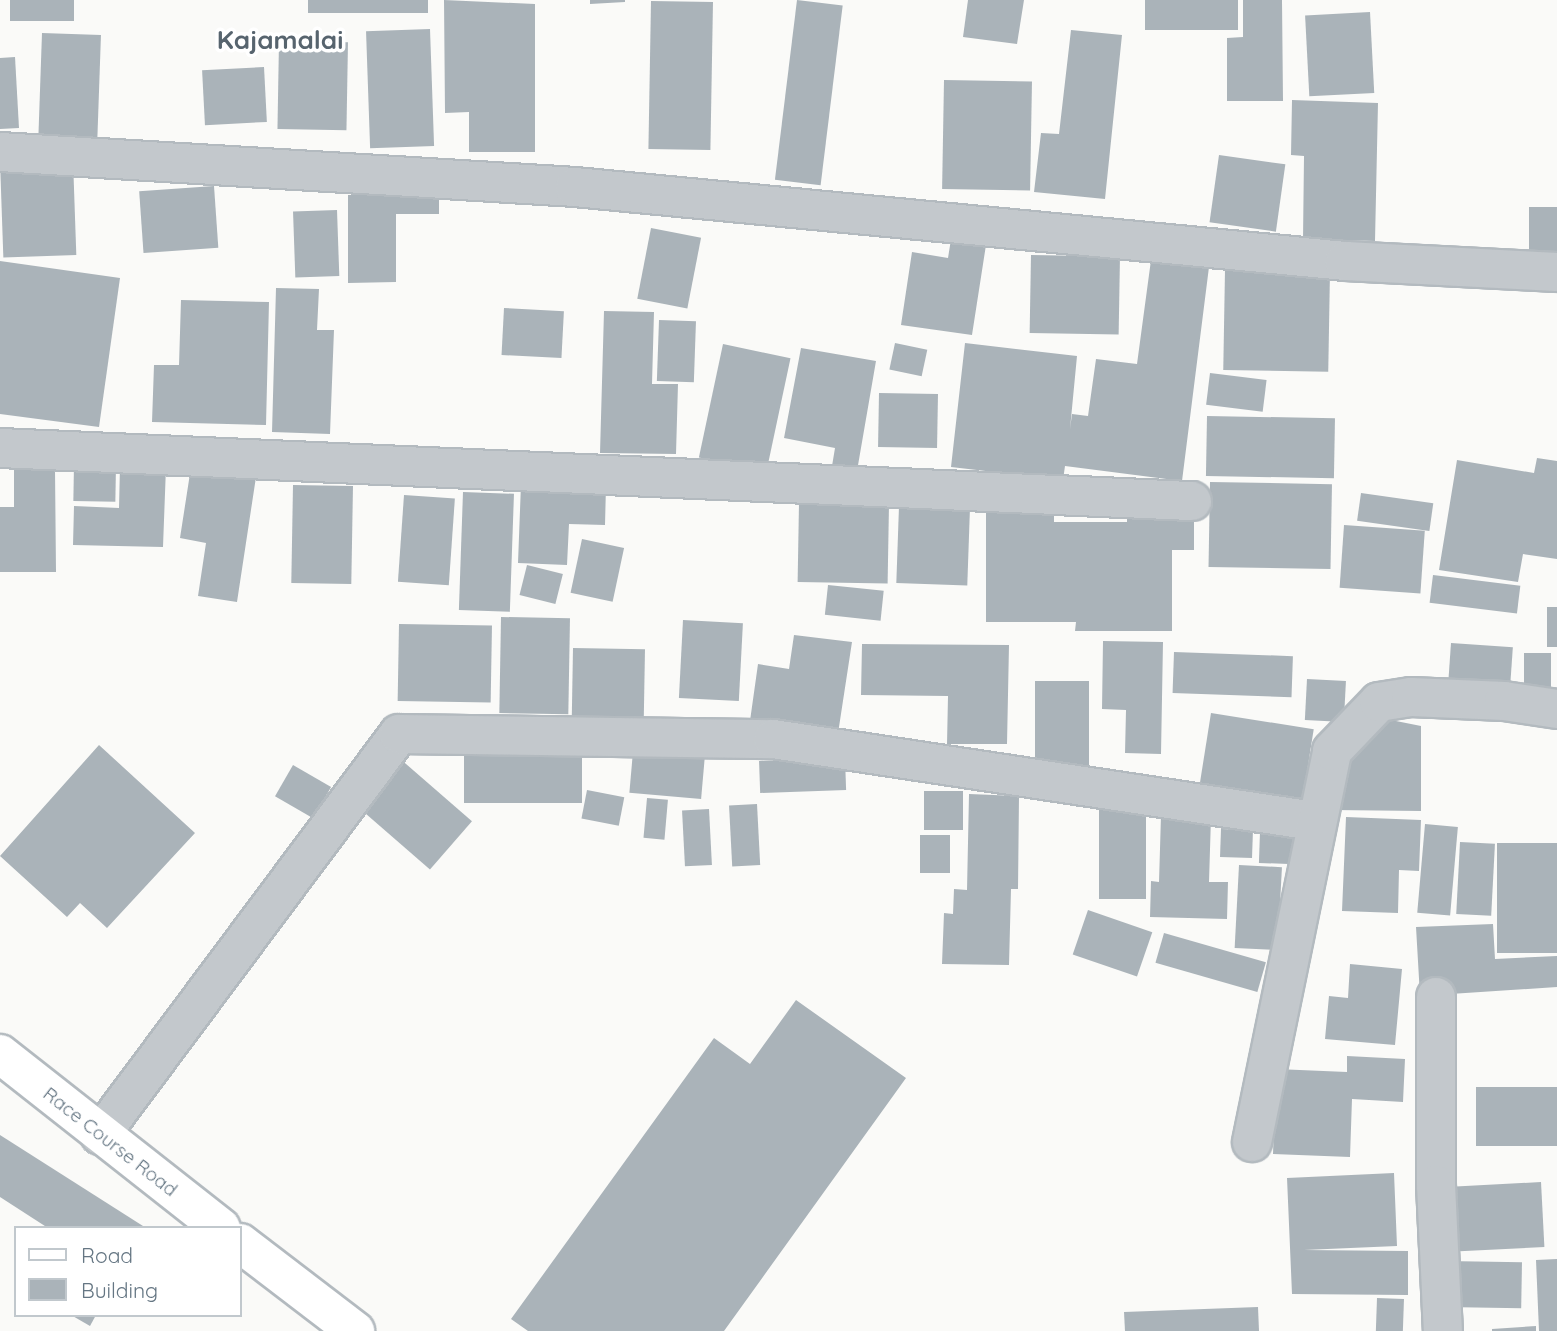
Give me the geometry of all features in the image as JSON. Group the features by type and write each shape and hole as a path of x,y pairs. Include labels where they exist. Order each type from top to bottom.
{"main road":[{"name":"Race Course Road","path":"0,1054 217,1226"},
{"path":"242,1244 355,1331"}],"street":[{"path":"0,152 575,187 1345,261 1557,272"},
{"path":"0,448 1192,501"},
{"path":"1252,1142 1314,821 1332,751 1379,702 1424,697 1504,701 1557,709"},
{"path":"100,1135 399,734 773,739 1314,821"},
{"path":"1436,997 1436,1185 1443,1331"}],"building":[{"path":"10,0 74,0 74,21 10,21"},
{"path":"308,0 428,0 428,13 308,13"},
{"path":"444,0 535,4 535,152 469,152 469,112 445,113"},
{"path":"590,0 625,0 625,2 590,4"},
{"path":"797,0 843,6 821,185 775,180"},
{"path":"968,0 1024,0 1017,44 963,37"},
{"path":"1145,0 1238,0 1238,30 1145,30"},
{"path":"1243,0 1282,0 1283,101 1227,101 1227,38 1243,37"},
{"path":"651,1 713,2 710,150 648,149"},
{"path":"1370,12 1374,93 1309,96 1305,15"},
{"path":"430,29 434,146 370,148 366,31"},
{"path":"1071,30 1122,35 1105,199 1034,192 1041,133 1059,134"},
{"path":"42,33 101,35 97,149 38,147"},
{"path":"279,41 348,42 346,130 277,129"},
{"path":"15,57 19,128 0,129 0,58"},
{"path":"264,67 267,122 205,125 202,70"},
{"path":"944,80 1032,82 1030,191 942,189"},
{"path":"1292,100 1378,103 1375,241 1303,239 1304,156 1291,155"},
{"path":"1219,155 1285,164 1276,232 1210,222"},
{"path":"73,160 76,255 3,257 0,163"},
{"path":"214,186 218,248 144,253 139,191"},
{"path":"348,195 439,195 439,214 396,214 396,282 348,283"},
{"path":"1529,207 1557,207 1557,254 1529,254"},
{"path":"337,210 339,276 295,277 293,212"},
{"path":"953,227 988,232 972,335 901,325 912,252 948,258"},
{"path":"651,228 701,238 687,308 637,299"},
{"path":"1031,255 1120,257 1119,335 1030,333"},
{"path":"1151,260 1209,267 1182,481 1065,466 1063,480 951,467 965,343 1077,356 1070,429 1072,414 1088,416 1096,359 1137,364"},
{"path":"0,261 120,278 99,427 0,414"},
{"path":"1225,270 1330,272 1328,372 1223,370"},
{"path":"276,288 319,289 317,330 334,330 330,434 272,432"},
{"path":"181,300 269,302 266,425 152,422 154,365 179,365"},
{"path":"504,308 564,311 561,358 502,355"},
{"path":"604,311 654,312 652,384 678,384 676,454 600,453"},
{"path":"659,320 696,321 694,382 657,381"},
{"path":"895,343 927,350 922,376 889,369"},
{"path":"723,344 790,358 766,472 699,457"},
{"path":"801,348 876,361 857,471 832,466 835,448 784,438"},
{"path":"1210,373 1267,380 1263,412 1206,405"},
{"path":"879,393 938,394 937,448 878,447"},
{"path":"1207,416 1335,418 1334,478 1206,476"},
{"path":"1537,458 1557,461 1557,559 1523,554 1518,582 1439,570 1457,460 1534,473"},
{"path":"74,464 116,465 115,502 73,501"},
{"path":"120,466 166,467 163,547 73,545 74,506 119,508"},
{"path":"191,467 256,477 237,602 198,596 206,543 180,538"},
{"path":"14,468 55,469 56,572 0,572 0,507 14,507"},
{"path":"1210,482 1332,484 1330,569 1209,567"},
{"path":"521,484 606,486 605,525 569,524 567,565 518,563"},
{"path":"293,485 353,486 351,584 291,583"},
{"path":"463,492 514,494 510,612 459,610"},
{"path":"1361,493 1433,503 1429,531 1357,521"},
{"path":"404,495 455,499 449,585 398,582"},
{"path":"799,503 889,505 888,584 798,582"},
{"path":"1127,505 1194,505 1194,550 1172,550 1172,631 1075,631 1076,622 986,622 986,509 1054,509 1054,522 1127,522"},
{"path":"899,506 970,508 967,585 896,583"},
{"path":"1344,525 1425,531 1420,593 1340,588"},
{"path":"582,539 624,548 613,602 571,593"},
{"path":"527,565 563,574 555,604 520,595"},
{"path":"1433,575 1520,586 1517,614 1430,603"},
{"path":"828,585 884,591 881,621 825,615"},
{"path":"1547,607 1557,607 1557,647 1547,647"},
{"path":"501,617 570,618 568,714 499,713"},
{"path":"683,620 743,623 739,701 679,698"},
{"path":"399,624 492,626 491,703 398,701"},
{"path":"794,635 852,642 837,740 749,728 758,664 789,669"},
{"path":"1103,641 1163,642 1161,754 1125,753 1126,710 1102,709"},
{"path":"1451,643 1513,647 1510,692 1448,688"},
{"path":"862,644 1009,645 1007,744 947,744 948,696 861,695"},
{"path":"573,648 645,649 644,721 572,720"},
{"path":"1174,652 1293,656 1291,697 1173,693"},
{"path":"1524,653 1551,653 1551,691 1524,691"},
{"path":"1307,679 1346,681 1344,722 1305,720"},
{"path":"1035,681 1089,681 1089,765 1035,765"},
{"path":"1211,713 1314,729 1301,809 1198,793"},
{"path":"1381,718 1421,726 1421,811 1333,810 1334,777"},
{"path":"634,740 706,746 701,799 629,793"},
{"path":"464,742 582,742 582,803 464,803"},
{"path":"99,745 195,833 107,928 80,903 67,917 0,856"},
{"path":"398,757 472,821 430,870 356,805"},
{"path":"845,758 846,790 760,793 759,761"},
{"path":"293,765 331,787 313,818 275,796"},
{"path":"587,790 624,797 619,826 581,818"},
{"path":"924,791 963,791 963,830 924,830"},
{"path":"969,794 1019,796 1018,889 1011,889 1009,965 942,964 944,913 953,914 954,889 967,890"},
{"path":"647,798 668,800 664,840 644,838"},
{"path":"1099,803 1146,803 1146,899 1099,899"},
{"path":"757,804 760,865 732,866 729,805"},
{"path":"709,809 712,865 685,866 682,810"},
{"path":"1161,815 1211,817 1209,882 1228,882 1227,919 1150,917 1151,881 1159,882"},
{"path":"1346,817 1421,820 1419,871 1399,870 1398,913 1342,911"},
{"path":"1425,824 1458,827 1450,916 1417,913"},
{"path":"1221,829 1253,830 1252,858 1220,857"},
{"path":"1260,832 1296,833 1295,864 1259,863"},
{"path":"920,835 950,835 950,873 920,873"},
{"path":"1460,842 1495,844 1491,916 1456,914"},
{"path":"1497,843 1557,843 1557,953 1497,953"},
{"path":"1239,865 1282,867 1278,950 1235,948"},
{"path":"1088,910 1152,932 1137,977 1073,954"},
{"path":"1493,924 1495,959 1557,956 1557,987 1420,996 1416,927"},
{"path":"1164,933 1266,962 1257,992 1155,963"},
{"path":"1350,964 1402,969 1395,1045 1325,1039 1329,996 1348,998"},
{"path":"796,1000 906,1078 724,1331 528,1331 511,1319 714,1038 750,1064"},
{"path":"1347,1056 1405,1059 1403,1102 1352,1099 1350,1157 1273,1154 1276,1069 1347,1072"},
{"path":"1476,1087 1557,1087 1557,1146 1476,1146"},
{"path":"0,1135 143,1226 45,1226 0,1197"},
{"path":"1394,1173 1397,1246 1304,1250 1408,1251 1408,1295 1292,1294 1287,1178"},
{"path":"1541,1182 1544,1247 1455,1252 1451,1187"},
{"path":"1557,1259 1557,1331 1539,1331 1536,1260"},
{"path":"1446,1261 1522,1262 1521,1308 1445,1307"},
{"path":"1377,1298 1404,1299 1403,1331 1376,1331"},
{"path":"1258,1307 1259,1331 1125,1331 1124,1312"},
{"path":"74,1317 95,1317 90,1326"},
{"path":"1536,1326 1536,1331 1492,1331 1492,1329"}],"district":[{"name":"Kajamalai","path":"280,40"}]}
